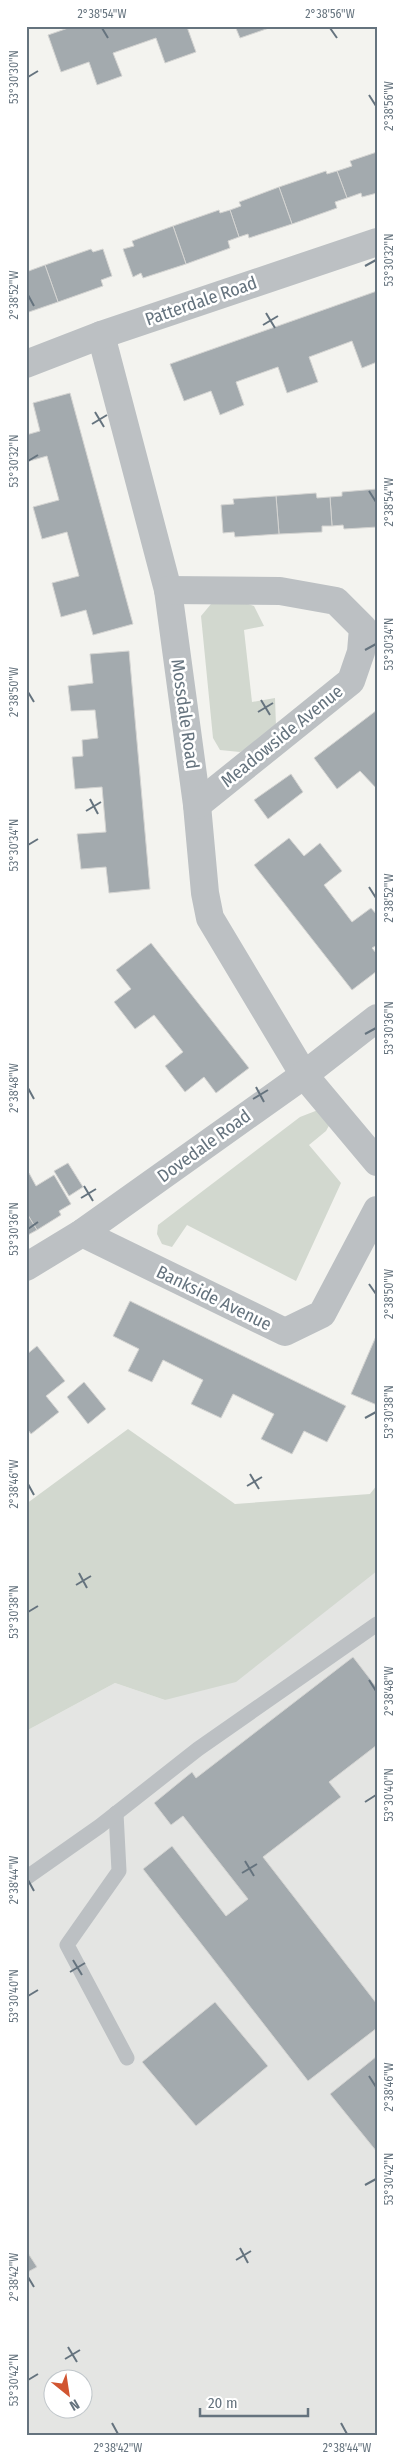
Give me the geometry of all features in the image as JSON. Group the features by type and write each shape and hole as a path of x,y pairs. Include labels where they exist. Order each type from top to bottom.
{"street":[{"name":"Patterdale Road","path":"26,364 101,335 377,242"},
{"name":"Mossdale Road","path":"101,335 168,590 197,805 205,893 210,918 304,1074"},
{"name":"Meadowside Avenue","path":"168,590 280,591 327,600 336,602 363,628 362,652 351,681 197,805"},
{"name":"Dovedale Road","path":"26,1267 82,1233 304,1074 377,1018"},
{"path":"304,1074 377,1162"},
{"name":"Bankside Avenue","path":"82,1233 286,1332 322,1314 377,1210"}],"lane":[{"path":"26,1878 116,1813 198,1749 377,1624"},
{"path":"116,1813 119,1871 67,1945 127,2058"}],"shaded area":[{"path":"233,599 254,606 264,626 244,630 252,702 275,698 276,726 265,738 240,752 220,750 213,738 201,616 211,604"},
{"path":"318,1110 331,1122 326,1131 309,1145 341,1183 296,1281 187,1225 172,1247 162,1244 157,1234 158,1225 300,1117"},
{"path":"128,1429 235,1504 370,1494 377,1485 377,1571 236,1682 165,1700 115,1683 26,1731 26,1504"},
{"path":"377,1571 377,2435 26,2435 26,1731 115,1683 165,1700"}],"building":[{"path":"74,26 189,26 187,27 196,52 165,63 156,38 113,53 122,76 97,85 89,62 61,72 48,35"},
{"path":"235,26 272,26 272,27 240,38"},
{"path":"377,152 377,193 362,197 361,193 347,198 337,171 352,166 350,161"},
{"path":"326,171 327,174 337,171 347,198 335,202 337,208 292,224 279,187"},
{"path":"279,187 292,224 249,238 248,234 239,237 230,210 241,206 239,202"},
{"path":"219,210 220,213 230,210 239,237 228,241 230,248 186,264 173,226"},
{"path":"173,226 186,264 143,278 141,273 133,277 123,249 134,246 132,241"},
{"path":"91,249 93,252 103,249 112,276 101,280 103,286 58,302 45,265"},
{"path":"45,265 58,302 26,313 26,272"},
{"path":"377,291 377,362 362,368 352,341 309,357 318,382 287,393 278,367 236,382 244,405 220,415 211,391 184,401 170,364"},
{"path":"70,393 133,624 93,635 86,610 61,617 52,583 79,576 67,532 42,539 33,507 59,500 47,456 26,462 26,435 40,431 33,403"},
{"path":"377,489 377,527 344,529 343,525 332,526 330,497 342,496 342,492"},
{"path":"316,493 317,498 330,497 332,526 322,526 322,532 279,534 276,496"},
{"path":"276,496 279,534 235,537 234,532 223,533 221,505 234,504 233,499"},
{"path":"129,651 150,889 109,893 106,867 81,869 77,834 106,832 102,787 75,789 72,757 83,756 82,740 98,738 95,710 71,711 68,686 93,683 90,654"},
{"path":"377,710 377,789 360,771 337,789 314,758"},
{"path":"291,774 303,792 268,819 254,800"},
{"path":"289,838 304,856 320,843 342,871 324,885 352,922 371,908 377,915 377,945 372,948 377,954 377,971 352,990 254,865"},
{"path":"151,943 249,1068 216,1093 204,1077 185,1092 165,1066 183,1052 154,1015 135,1029 114,1002 131,989 116,970"},
{"path":"68,1163 83,1187 69,1196 54,1171"},
{"path":"29,1173 36,1186 54,1175 71,1204 59,1211 61,1215 37,1230 26,1212 26,1175"},
{"path":"26,1212 37,1230 26,1236"},
{"path":"130,1301 346,1406 327,1442 304,1431 292,1454 261,1439 274,1414 233,1394 221,1418 191,1404 203,1380 163,1360 152,1382 128,1371 139,1349 113,1336"},
{"path":"377,1334 377,1405 351,1394"},
{"path":"37,1346 65,1381 46,1396 59,1412 31,1434 26,1427 26,1355"},
{"path":"84,1382 106,1409 88,1424 67,1397"},
{"path":"353,1657 377,1688 377,1745 329,1782 341,1797 263,1857 377,2004 377,2028 308,2081 143,1869 172,1846 226,1916 248,1899 183,1816 171,1825 154,1803 192,1772 196,1778"},
{"path":"215,2002 268,2066 196,2126 142,2062"},
{"path":"377,2056 377,2152 330,2094"},
{"path":"26,2250 37,2267 26,2273"}]}
